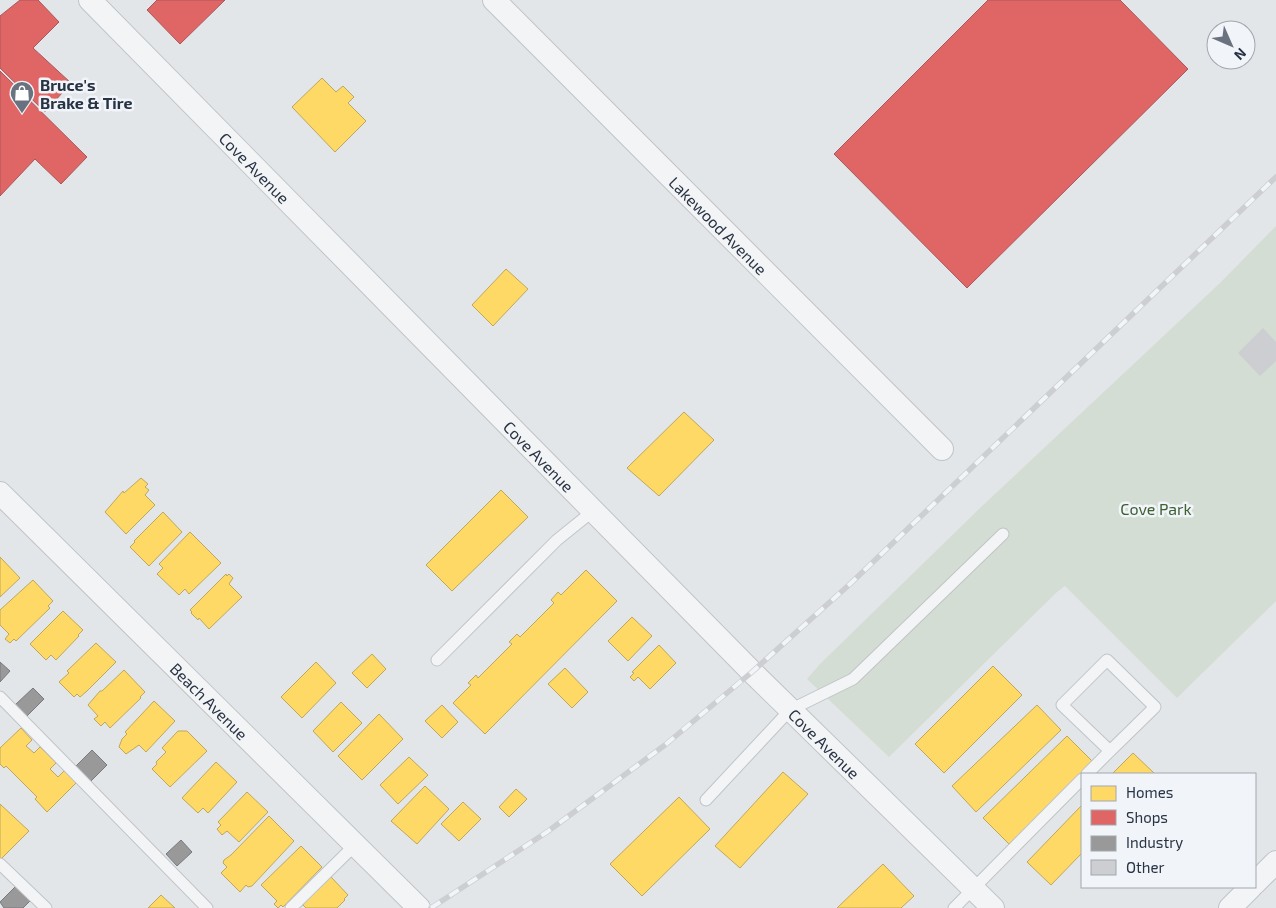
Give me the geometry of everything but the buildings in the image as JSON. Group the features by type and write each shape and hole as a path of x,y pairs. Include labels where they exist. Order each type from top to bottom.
{"street":[{"name":"Lakewood Avenue","path":"494,0 942,449"},
{"name":"Cove Avenue","path":"100,3 593,511 790,710 993,908"},
{"name":"Beach Avenue","path":"0,494 419,908"},
{"path":"1256,882 1276,862"},
{"path":"1230,908 1250,888"}],"lane":[{"path":"437,660 557,540 593,511"},
{"path":"706,800 790,710 853,679 1003,534"},
{"path":"1088,773 1155,707 1107,660 1062,705 1110,751"},
{"path":"0,697 207,908"},
{"path":"954,908 1081,781"},
{"path":"290,908 355,845"},
{"path":"0,864 46,908"}],"green space":[{"name":"Cove Park","path":"1276,226 1276,601 1177,698 1065,586 889,757 807,679 820,664 980,508 1220,283"}],"railway":[{"path":"431,908 547,832 665,745 752,672 850,584 1276,177"}],"place":[{"name":"Bruce's Brake & Tire","path":"22,114"}]}
